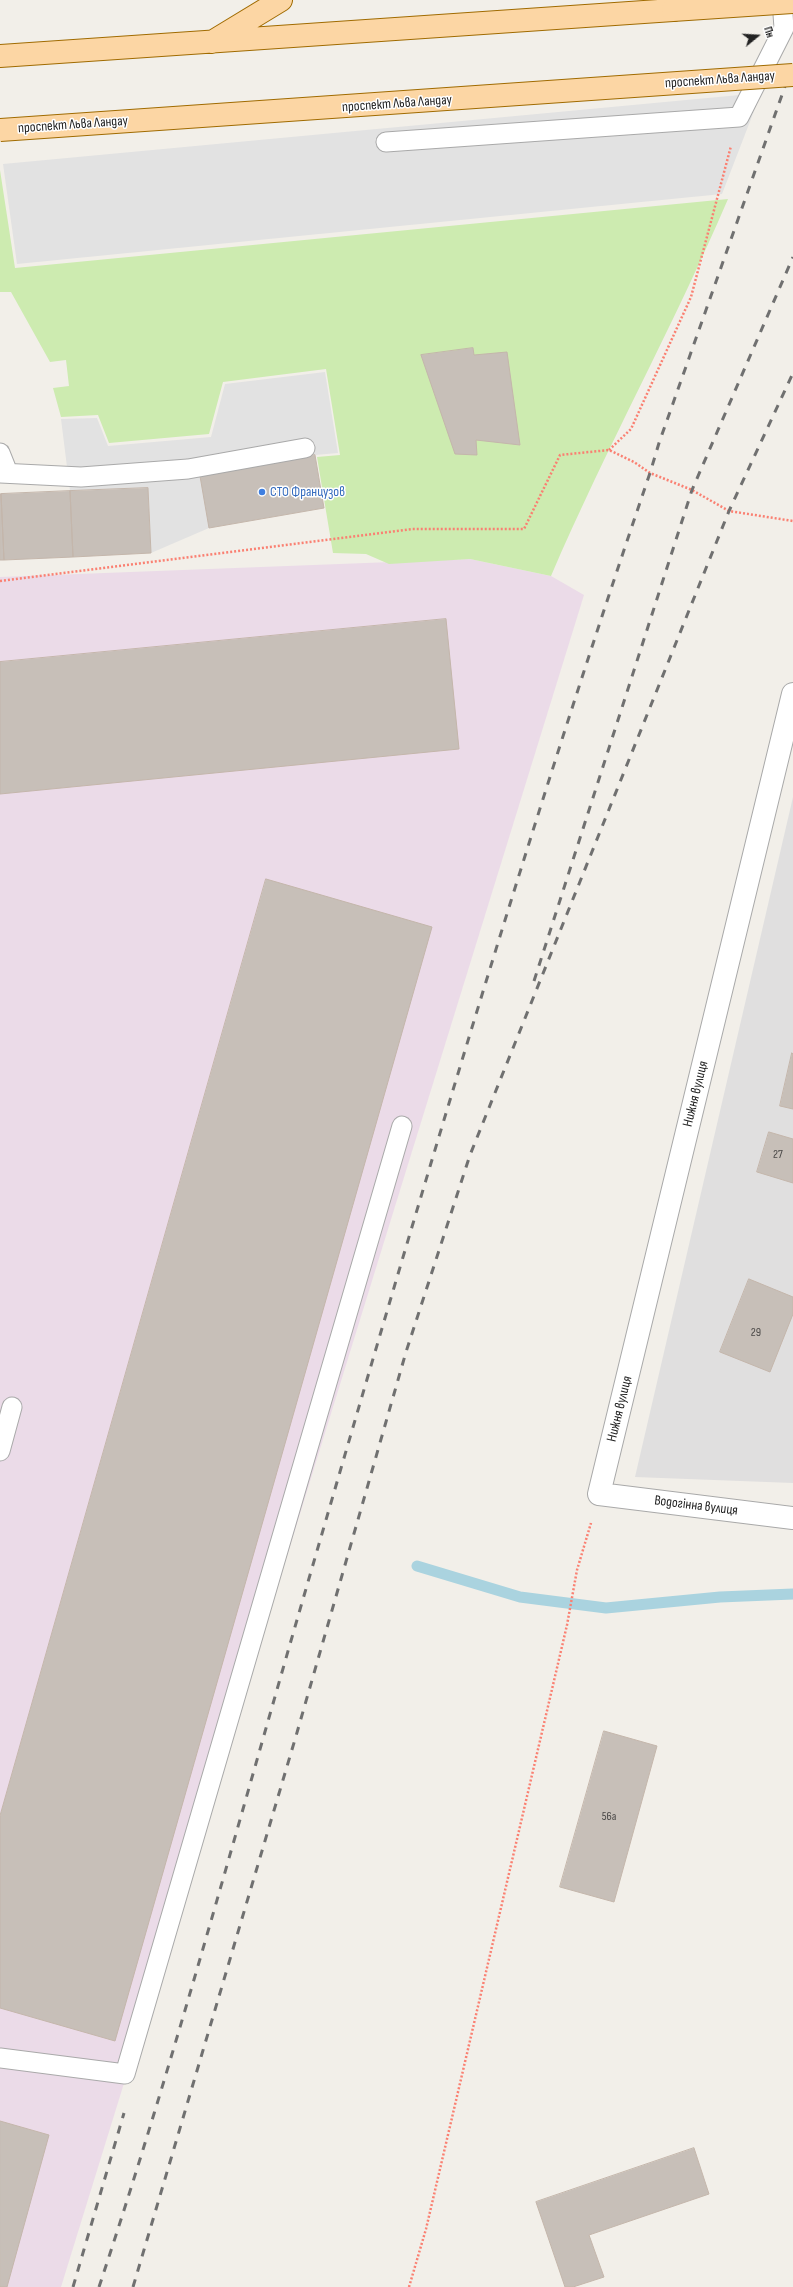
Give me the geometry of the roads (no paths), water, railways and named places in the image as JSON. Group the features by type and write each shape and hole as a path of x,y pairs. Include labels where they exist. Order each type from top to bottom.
{"main road":[{"path":"210,43 281,0"},
{"path":"651,0 673,10"},
{"path":"0,56 210,43 793,2"},
{"name":"проспект Льва Ландау","path":"0,130 793,75"}],"street":[{"name":"Нижня вулиця","path":"599,1494 793,694"},
{"name":"Водогінна вулиця","path":"599,1494 793,1518"}],"lane":[{"path":"386,142 739,117 784,28 782,0"},
{"path":"0,453 4,473 81,477 188,469 305,448"},
{"path":"0,2058 125,2074 402,1126"},
{"path":"0,1452 12,1407"}],"waterway":[{"path":"417,1566 520,1597 606,1608 720,1597 793,1594"}],"railway":[{"path":"99,2287 128,2199 182,2021 391,1298 516,884 659,443 789,75"},
{"path":"534,981 692,490 793,257"},
{"path":"133,2287 296,1736 406,1352 470,1155 729,511 793,373"},
{"path":"73,2287 124,2113"}],"place":[{"name":"СТО Французов","path":"262,492"}]}
